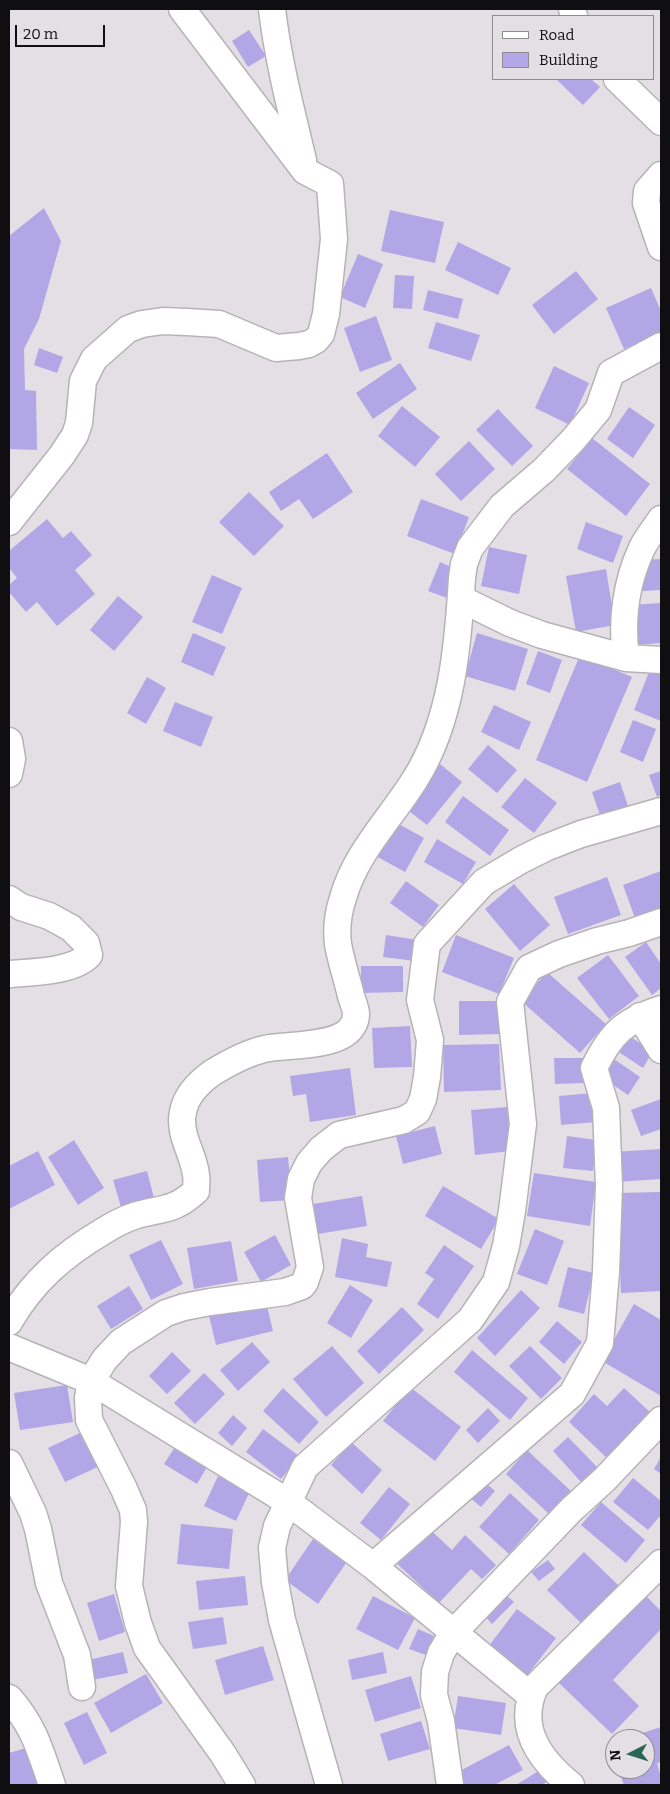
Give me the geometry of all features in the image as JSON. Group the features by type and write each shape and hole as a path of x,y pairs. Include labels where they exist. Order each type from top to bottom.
{"street":[{"path":"9,522 76,435 83,381 94,358 128,329 142,324 162,321 219,324 276,348 309,344 321,334 326,314 334,239 332,189 330,184 305,171 182,9"},
{"path":"272,9 289,103 305,171"},
{"path":"618,80 661,122"},
{"path":"661,175 647,191 646,203 661,248"},
{"path":"9,1322 19,1304 45,1273 82,1244 136,1215 163,1210 184,1201 196,1190 196,1175 183,1133 182,1113 190,1093 203,1079 230,1061 247,1054 265,1049 321,1042 343,1036 353,1027 356,1015 340,950 338,914 347,885 377,833 415,780 434,742 454,670 464,564 470,548 502,506 544,470 598,410 611,372 661,346"},
{"path":"626,658 624,641 625,607 631,578 643,547 661,519"},
{"path":"461,599 510,623 542,635 626,658 661,660"},
{"path":"9,741 12,759 9,774"},
{"path":"242,1785 147,1648 141,1632 129,1586 134,1522 133,1510 89,1420 88,1398 91,1381 105,1359 121,1342 166,1313 193,1305 285,1292 302,1286 310,1267 298,1198 301,1179 309,1163 321,1149 339,1134 404,1120 417,1112 423,1099 430,1040 420,1000 427,944 484,882 521,860 545,848 596,829 661,811"},
{"path":"9,899 21,907 49,916 71,928 86,943 89,955 82,962 72,965 45,971 9,974"},
{"path":"329,1785 282,1620 275,1582 272,1548 277,1526 305,1467 470,1320 496,1282 506,1246 512,1212 523,1124 510,1002 529,968 559,954 661,922"},
{"path":"373,1566 572,1394 600,1343 606,1272 609,1186 606,1108 594,1068 604,1046 616,1032 650,1012 661,1050"},
{"path":"9,1346 91,1381 288,1502 373,1566 531,1696"},
{"path":"450,1785 441,1721 434,1694 434,1672 441,1653 453,1633 661,1420"},
{"path":"9,1463 38,1529 49,1583 77,1655 82,1687"},
{"path":"571,1785 556,1773 542,1757 536,1745 531,1730 529,1708 531,1696 535,1687 661,1563"},
{"path":"9,1698 28,1722 52,1785"}],"building":[{"path":"249,30 266,56 248,67 232,41"},
{"path":"557,80 592,80 600,87 583,105"},
{"path":"44,208 61,241 39,319 24,349 25,390 36,391 37,450 9,449 9,236"},
{"path":"390,210 444,222 435,263 381,251"},
{"path":"458,242 511,268 498,295 445,270"},
{"path":"358,254 383,264 365,308 340,297"},
{"path":"576,271 598,299 554,334 532,305"},
{"path":"395,275 414,276 412,309 393,308"},
{"path":"651,288 661,311 661,332 624,349 606,308"},
{"path":"428,290 463,299 458,319 423,310"},
{"path":"376,316 392,360 360,372 344,328"},
{"path":"436,322 480,335 471,361 428,348"},
{"path":"39,348 63,357 57,373 34,365"},
{"path":"400,363 417,389 373,419 356,393"},
{"path":"554,366 589,383 570,425 535,408"},
{"path":"402,406 440,437 415,467 378,436"},
{"path":"629,407 655,425 633,458 607,439"},
{"path":"498,409 533,446 512,466 476,430"},
{"path":"592,438 650,484 626,516 567,469"},
{"path":"469,441 495,469 461,501 435,474"},
{"path":"327,453 353,492 313,519 299,499 281,511 269,492"},
{"path":"249,492 284,526 254,556 219,522"},
{"path":"421,499 469,517 455,554 407,536"},
{"path":"47,519 63,538 71,531 92,555 75,570 95,594 57,626 37,602 26,612 9,592 9,585 17,578 9,568 9,551"},
{"path":"586,522 623,536 613,563 577,549"},
{"path":"489,547 527,555 519,594 481,586"},
{"path":"661,559 661,590 643,591 642,560"},
{"path":"440,562 458,570 447,598 428,591"},
{"path":"606,569 615,625 576,632 566,576"},
{"path":"212,575 242,588 222,634 192,622"},
{"path":"118,596 143,617 114,651 90,630"},
{"path":"661,603 661,643 636,645 632,605"},
{"path":"193,633 226,647 213,676 181,662"},
{"path":"477,633 528,649 515,691 465,676"},
{"path":"538,651 562,660 550,693 526,684"},
{"path":"580,655 632,677 587,782 536,760"},
{"path":"651,667 661,671 661,721 634,710"},
{"path":"147,677 166,688 146,724 127,713"},
{"path":"175,702 213,717 201,747 163,731"},
{"path":"494,705 531,722 519,750 481,732"},
{"path":"633,720 656,729 643,762 620,752"},
{"path":"488,745 517,770 497,793 468,769"},
{"path":"440,764 462,782 427,825 405,808"},
{"path":"661,771 661,795 657,797 649,775"},
{"path":"525,778 557,803 534,833 501,807"},
{"path":"620,782 628,806 600,815 592,792"},
{"path":"463,796 509,830 490,856 445,822"},
{"path":"395,822 424,838 405,872 376,856"},
{"path":"437,839 476,862 463,884 424,862"},
{"path":"661,871 661,909 635,918 623,885"},
{"path":"607,877 621,915 568,934 554,897"},
{"path":"406,881 439,905 423,927 390,903"},
{"path":"514,884 550,925 520,951 485,909"},
{"path":"386,935 418,940 415,961 383,957"},
{"path":"456,935 514,958 499,994 442,972"},
{"path":"646,942 661,964 661,988 652,995 625,957"},
{"path":"608,955 639,996 609,1019 577,978"},
{"path":"361,966 403,966 403,992 361,993"},
{"path":"547,972 606,1024 580,1053 521,1001"},
{"path":"459,1001 500,1001 500,1034 459,1035"},
{"path":"410,1026 412,1067 374,1068 372,1028"},
{"path":"624,1033 653,1051 643,1068 614,1049"},
{"path":"499,1044 501,1090 444,1092 443,1045"},
{"path":"554,1058 584,1058 585,1083 555,1084"},
{"path":"614,1059 640,1077 628,1095 602,1077"},
{"path":"350,1068 356,1115 310,1122 306,1094 293,1096 290,1076"},
{"path":"593,1093 596,1122 561,1125 559,1096"},
{"path":"661,1099 661,1129 641,1136 631,1110"},
{"path":"507,1107 511,1151 475,1155 471,1110"},
{"path":"435,1126 442,1154 403,1164 396,1136"},
{"path":"567,1136 597,1140 593,1171 563,1168"},
{"path":"74,1140 104,1188 78,1205 48,1157"},
{"path":"661,1149 661,1179 615,1182 613,1152"},
{"path":"38,1151 55,1185 9,1209 9,1166"},
{"path":"288,1157 292,1200 260,1202 257,1160"},
{"path":"147,1171 154,1198 121,1207 113,1180"},
{"path":"534,1173 596,1182 590,1226 527,1216"},
{"path":"443,1186 499,1219 481,1249 425,1216"},
{"path":"661,1192 661,1291 621,1293 617,1193"},
{"path":"362,1196 367,1226 318,1234 313,1204"},
{"path":"535,1229 564,1241 547,1285 517,1274"},
{"path":"275,1235 291,1265 261,1282 244,1252"},
{"path":"342,1238 368,1244 366,1257 392,1262 387,1287 335,1277"},
{"path":"161,1240 183,1284 151,1300 129,1255"},
{"path":"231,1241 238,1281 194,1289 187,1248"},
{"path":"444,1245 474,1266 438,1319 417,1304 434,1279 425,1273"},
{"path":"568,1267 594,1273 584,1314 558,1307"},
{"path":"350,1285 373,1300 351,1338 327,1323"},
{"path":"129,1286 143,1309 111,1329 97,1306"},
{"path":"521,1290 540,1308 495,1356 477,1338"},
{"path":"266,1302 273,1331 216,1345 209,1316"},
{"path":"634,1304 661,1320 661,1396 602,1361"},
{"path":"402,1307 424,1330 379,1374 357,1351"},
{"path":"557,1321 582,1342 564,1364 539,1342"},
{"path":"252,1342 270,1362 238,1391 220,1370"},
{"path":"332,1346 364,1383 326,1417 293,1379"},
{"path":"530,1346 562,1378 541,1399 509,1366"},
{"path":"472,1350 528,1398 510,1420 454,1372"},
{"path":"172,1352 191,1371 167,1394 149,1376"},
{"path":"204,1373 225,1394 195,1424 174,1403"},
{"path":"67,1385 73,1422 20,1430 14,1393"},
{"path":"410,1387 461,1427 435,1461 383,1421"},
{"path":"283,1388 319,1422 299,1444 263,1411"},
{"path":"624,1388 651,1413 608,1459 569,1422 594,1394 607,1406"},
{"path":"488,1408 500,1421 478,1443 466,1430"},
{"path":"233,1415 247,1428 232,1446 218,1433"},
{"path":"263,1429 299,1456 281,1479 246,1452"},
{"path":"84,1431 100,1466 65,1482 48,1448"},
{"path":"568,1437 597,1467 581,1482 553,1451"},
{"path":"351,1442 382,1470 362,1494 331,1465"},
{"path":"175,1447 207,1467 197,1484 164,1464"},
{"path":"527,1450 571,1491 549,1514 506,1474"},
{"path":"661,1457 661,1474 654,1469"},
{"path":"218,1476 250,1491 236,1521 204,1506"},
{"path":"633,1478 661,1501 661,1515 648,1530 613,1502"},
{"path":"482,1480 495,1491 481,1507 468,1496"},
{"path":"389,1487 410,1504 381,1540 360,1523"},
{"path":"510,1493 539,1520 509,1554 479,1527"},
{"path":"601,1502 645,1540 626,1563 581,1525"},
{"path":"181,1524 233,1529 229,1569 177,1564"},
{"path":"425,1525 452,1550 465,1535 496,1565 482,1579 471,1569 439,1603 392,1559"},
{"path":"313,1539 346,1563 318,1604 285,1580"},
{"path":"584,1552 619,1586 582,1624 547,1590"},
{"path":"548,1560 555,1569 539,1581 531,1572"},
{"path":"245,1576 248,1605 199,1610 196,1581"},
{"path":"114,1594 125,1632 99,1641 87,1603"},
{"path":"644,1594 661,1611 661,1629 613,1680 639,1706 617,1729 607,1729 559,1683"},
{"path":"506,1595 514,1602 492,1624 485,1616"},
{"path":"373,1596 415,1618 398,1650 356,1629"},
{"path":"517,1609 556,1638 526,1677 488,1647"},
{"path":"223,1617 227,1644 193,1649 188,1622"},
{"path":"418,1629 434,1636 426,1655 409,1649"},
{"path":"263,1646 274,1680 225,1695 215,1660"},
{"path":"123,1652 128,1673 92,1680 88,1660"},
{"path":"383,1652 387,1673 352,1680 348,1660"},
{"path":"146,1674 163,1703 111,1733 94,1703"},
{"path":"411,1676 421,1708 375,1722 365,1690"},
{"path":"458,1696 506,1703 501,1735 453,1728"},
{"path":"87,1712 107,1753 84,1765 64,1723"},
{"path":"421,1721 430,1749 388,1761 380,1734"},
{"path":"661,1727 661,1762 657,1763 661,1785 624,1785 622,1779 655,1779 655,1729"},
{"path":"509,1745 523,1770 494,1785 463,1785 456,1773"},
{"path":"26,1748 38,1784 9,1785 9,1753"},
{"path":"540,1770 548,1781 542,1785 516,1785"}]}
